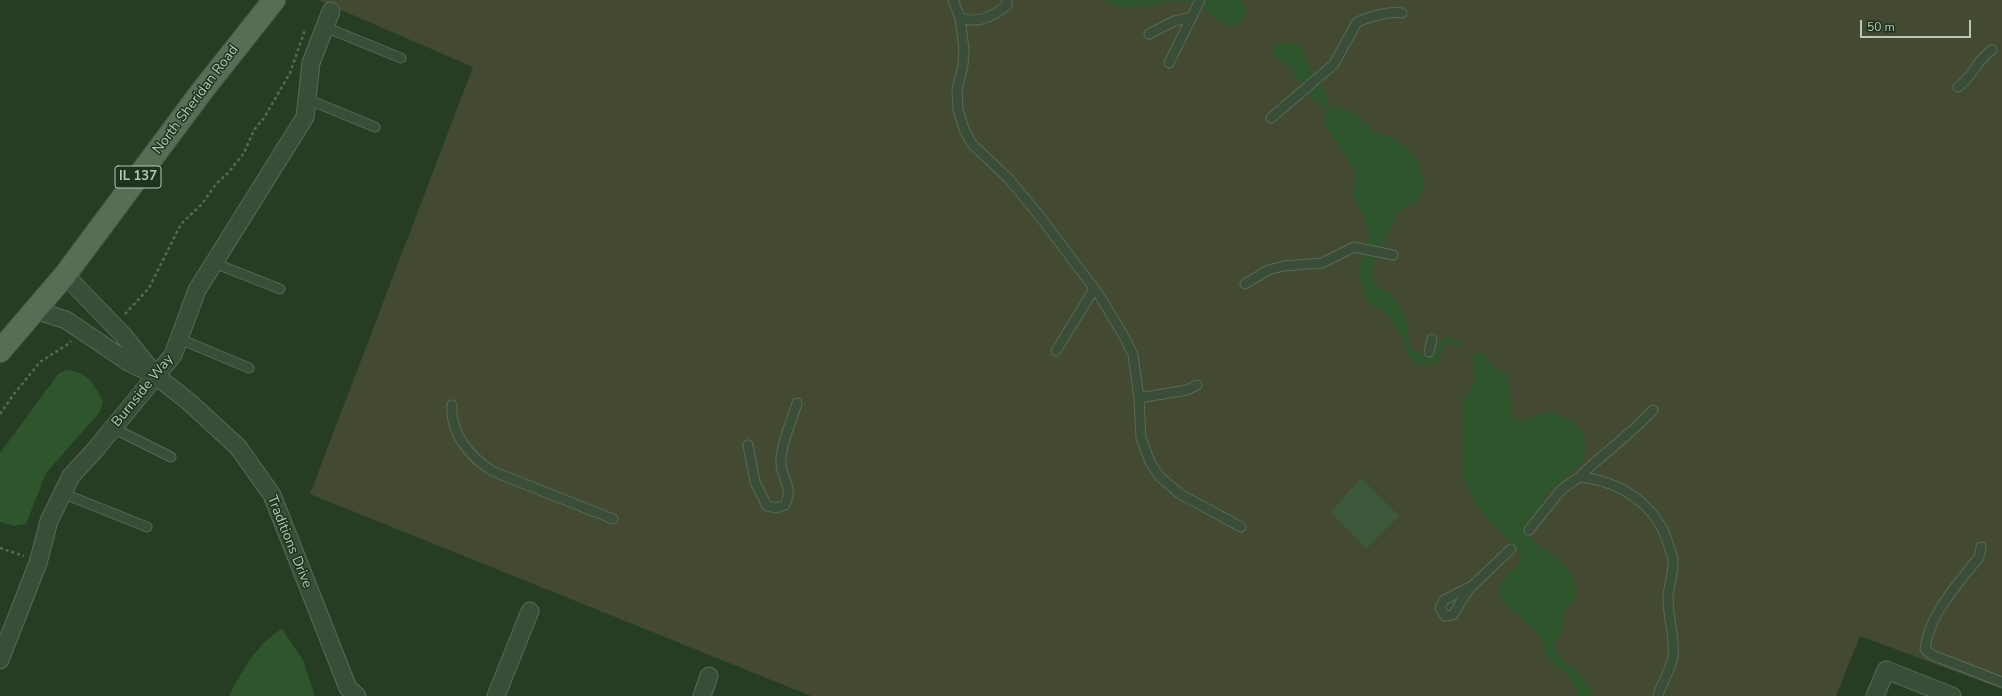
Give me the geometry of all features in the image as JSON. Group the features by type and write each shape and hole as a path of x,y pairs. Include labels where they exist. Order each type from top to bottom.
{"main road":[{"name":"North Sheridan Road","path":"0,351 65,275 202,91 274,0"}],"street":[{"name":"Burnside Way","path":"0,660 39,561 49,521 71,476 173,355 197,290 305,117 311,63 328,19"},
{"name":"Traditions Drive","path":"65,275 123,335 156,376"},
{"name":"Traditions Drive","path":"35,310 66,320 128,362 156,376 188,401 238,447 272,495 348,688 356,696"},
{"path":"496,696 530,611"},
{"path":"1875,696 1886,670 1952,696"},
{"path":"702,696 709,676"}],"lane":[{"path":"953,0 960,18 964,57 957,90 958,110 964,129 972,144 1008,178 1038,214 1094,289 1114,319 1132,355 1139,398 1141,438 1150,462 1159,476 1180,494 1241,527"},
{"path":"960,18 968,21 982,20 995,15 1007,5 1007,0"},
{"path":"1149,34 1196,8"},
{"path":"1170,63 1196,8"},
{"path":"1270,118 1334,64 1357,22 1374,16 1397,12 1402,13"},
{"path":"328,19 401,58"},
{"path":"1958,87 1970,77 1983,55 1992,50"},
{"path":"307,99 375,127"},
{"path":"1245,284 1268,270 1284,266 1322,263 1354,247 1393,255"},
{"path":"214,263 280,289"},
{"path":"1056,351 1094,289"},
{"path":"1429,352 1432,338"},
{"path":"180,339 249,368"},
{"path":"1139,398 1186,390 1198,385"},
{"path":"748,445 755,482 767,506 776,508 785,505 790,495 781,464 782,451 797,403"},
{"path":"452,405 451,417 458,435 477,461 492,471 613,519"},
{"path":"1530,530 1560,490 1579,477 1611,447 1630,434 1653,410"},
{"path":"113,428 171,457"},
{"path":"1579,477 1592,478 1617,485 1636,498 1658,519 1667,540 1674,562 1668,599 1673,641 1673,658 1658,696"},
{"path":"62,493 147,527"},
{"path":"1981,547 1979,556 1937,614 1927,636 1925,650 1932,655 2002,682"},
{"path":"1472,586 1511,549"}],"path":[{"path":"123,315 149,288 181,224 202,204 216,184 228,173 244,153 254,130 268,112 290,73 306,28"},
{"path":"0,414 40,362 68,344 80,329"},
{"path":"0,548 39,561"}],"shaded area":[{"path":"318,0 2002,0 2002,689 1860,636 1836,696 811,696 310,494 473,67"},
{"path":"1105,0 1240,0 1245,5 1245,16 1240,24 1231,27 1195,3 1177,1 1138,8 1114,6"},
{"path":"1280,43 1294,43 1302,46 1311,70 1327,94 1328,104 1326,109 1333,107 1346,110 1359,118 1375,133 1392,138 1399,142 1412,153 1417,160 1424,182 1421,196 1418,201 1397,213 1372,270 1375,283 1381,289 1392,295 1405,317 1411,349 1427,357 1434,355 1440,341 1447,337 1458,340 1459,347 1446,344 1436,363 1418,366 1410,358 1400,332 1381,310 1369,303 1362,289 1358,274 1360,263 1365,253 1370,234 1364,217 1353,197 1356,173 1325,123 1326,110 1312,100 1287,65 1275,57 1272,51 1273,46"},
{"path":"1479,352 1486,355 1490,364 1507,373 1512,408 1510,416 1520,419 1528,419 1545,413 1553,413 1575,423 1582,433 1585,447 1583,462 1547,493 1541,507 1523,526 1536,544 1564,564 1577,586 1576,596 1564,612 1562,631 1553,647 1591,688 1593,696 1578,696 1574,685 1566,672 1549,662 1538,634 1499,598 1500,583 1517,566 1521,553 1477,506 1463,478 1463,399 1475,382 1473,363 1470,359 1473,355"},
{"path":"67,370 80,373 93,384 103,402 99,413 46,473 26,524 14,526 0,522 0,453 59,373"},
{"path":"282,629 303,660 315,696 229,696 251,658 265,642"}],"building":[{"path":"1361,478 1399,516 1366,549 1331,512"}]}
